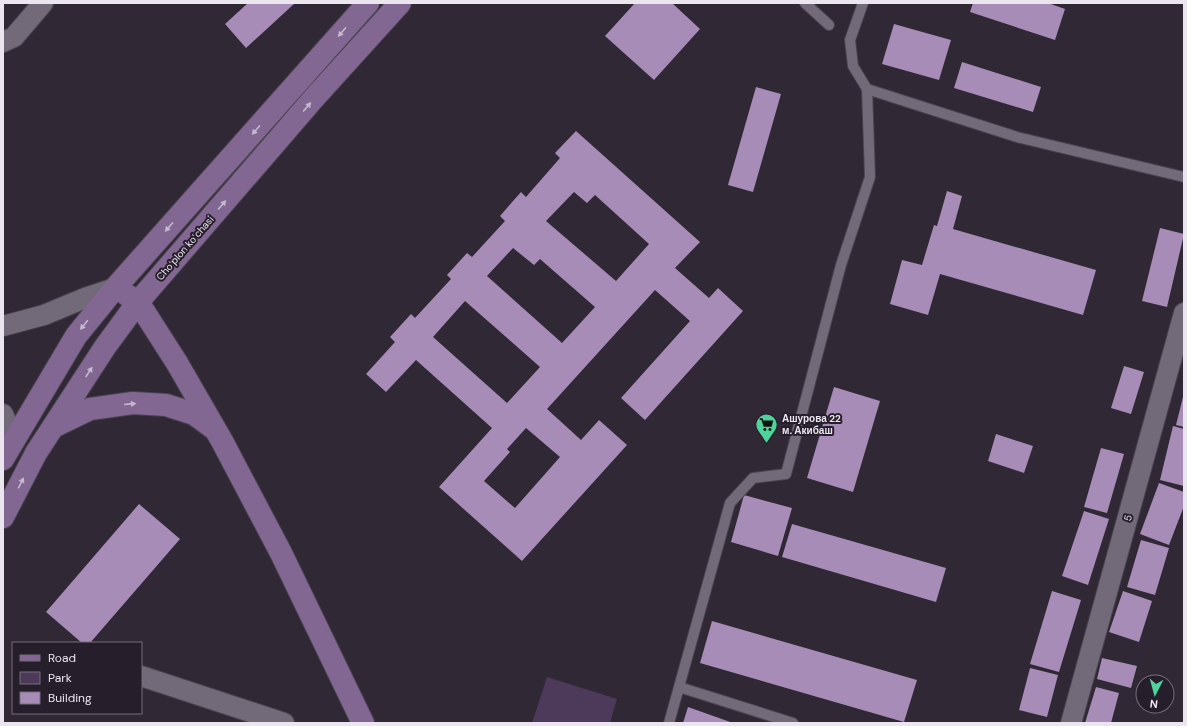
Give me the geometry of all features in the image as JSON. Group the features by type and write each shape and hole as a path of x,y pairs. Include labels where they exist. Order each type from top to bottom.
{"main road":[{"path":"3,459 76,336 115,288 368,3"},
{"name":"Choʻplon koʻchasi","path":"3,517 36,453 105,347 138,302 314,98 400,3"},
{"path":"115,288 138,302 177,363 216,430 281,553 364,723"},
{"path":"53,427 90,409 133,403 166,405 194,414 216,430"}],"street":[{"path":"3,42 14,37 43,3"},
{"path":"3,326 44,315 85,298 115,288"},
{"name":"5","path":"1072,723 1184,313"},
{"path":"3,414 14,439"},
{"path":"142,676 284,723"}],"lane":[{"path":"805,3 829,25"},
{"path":"669,723 730,503 753,478 786,474 842,265 870,176 867,89 853,66 850,40 863,3"},
{"path":"867,89 1017,137 1184,177"},
{"path":"679,687 793,723"}],"green space":[{"path":"547,677 617,699 610,723 532,723"}],"building":[{"path":"248,3 295,3 246,48 225,24"},
{"path":"635,3 672,3 700,29 654,80 605,36"},
{"path":"973,3 1048,3 1065,9 1055,40 970,12"},
{"path":"894,24 951,40 939,80 882,64"},
{"path":"962,62 1041,87 1033,112 954,88"},
{"path":"756,87 781,94 753,192 728,185"},
{"path":"576,131 700,242 675,268 709,298 718,288 743,311 645,420 621,398 690,321 655,290 547,409 581,440 599,420 627,445 522,561 439,487 492,428 416,360 386,392 366,374 395,342 390,337 411,314 415,318 451,279 447,275 467,253 472,257 505,221 500,216 521,192 526,197 560,158 555,153","holes":["574,192 587,203 595,195 649,244 616,281 546,221","513,248 534,265 540,259 595,307 562,343 487,276","465,301 540,367 507,403 433,337","526,428 560,457 515,508 484,481 510,452 507,449"]},
{"path":"947,191 962,196 953,229 1096,270 1083,315 940,274 928,315 890,304 902,260 922,265 934,225 937,226"},
{"path":"1160,228 1184,234 1167,307 1142,301"},
{"path":"1124,366 1144,372 1131,414 1111,408"},
{"path":"834,387 880,401 853,492 807,478"},
{"path":"1184,397 1184,427 1176,425"},
{"path":"1173,426 1184,429 1184,486 1160,480"},
{"path":"996,434 1033,446 1024,473 988,461"},
{"path":"1101,448 1124,454 1107,513 1084,507"},
{"path":"1159,483 1184,492 1184,506 1169,545 1140,534"},
{"path":"744,495 792,508 778,556 731,542"},
{"path":"139,504 180,539 91,642 81,642 46,612"},
{"path":"1084,511 1109,519 1088,585 1062,576"},
{"path":"792,524 946,568 936,602 782,557"},
{"path":"1141,540 1169,548 1155,595 1127,587"},
{"path":"1052,591 1081,600 1059,672 1030,664"},
{"path":"1123,591 1152,601 1139,642 1109,632"},
{"path":"712,621 917,680 904,722 700,663"},
{"path":"1102,658 1137,666 1131,688 1097,679"},
{"path":"1030,668 1058,675 1047,717 1019,710"},
{"path":"1096,687 1119,693 1111,723 1085,723"},
{"path":"688,707 733,723 683,723"}],"place":[{"name":"Ашурова 22 м. Акибаш","path":"766,444"}]}
